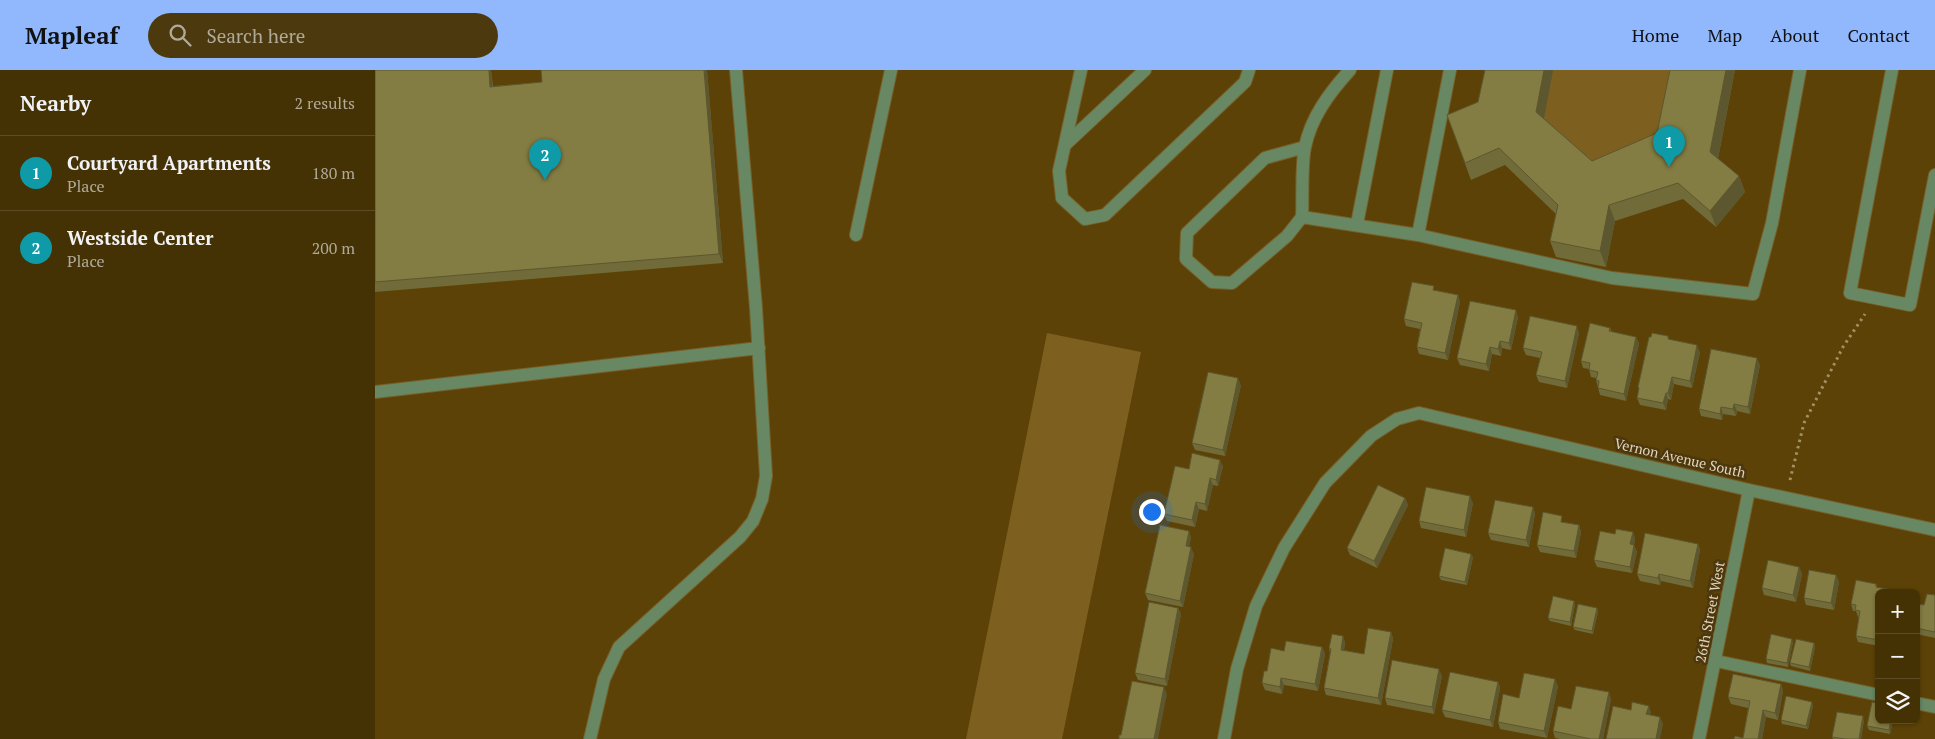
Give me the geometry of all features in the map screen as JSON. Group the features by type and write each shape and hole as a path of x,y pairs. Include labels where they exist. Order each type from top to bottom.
{"street":[{"path":"590,739 604,679 619,647 740,537 753,521 762,500 765,476 759,348 736,70"},
{"path":"856,235 891,70"},
{"path":"1081,70 1059,171 1061,198 1085,219 1105,214 1245,82 1249,70"},
{"path":"1066,144 1145,70"},
{"path":"1305,147 1265,158 1187,233 1186,259 1212,282 1232,283 1287,236 1302,217 1305,147 1314,119 1334,87 1350,70"},
{"path":"1357,224 1387,70"},
{"path":"1417,235 1449,70"},
{"path":"1302,217 1357,224 1417,235 1612,278 1753,294 1772,223 1800,70"},
{"path":"1892,70 1850,293 1910,305 1935,175"},
{"path":"375,392 759,348"},
{"name":"Vernon Avenue South","path":"1224,739 1237,669 1256,606 1284,548 1325,483 1371,436 1397,419 1419,413 1749,490 1935,530"},
{"name":"26th Street West","path":"1699,739 1749,490"},
{"path":"1716,661 1875,694"},
{"path":"1920,704 1935,707"}],"path":[{"path":"1787,498 1804,423 1843,347 1876,298"}],"shaded area":[{"path":"1553,70 1679,70 1663,149 1598,177 1542,128"},
{"path":"1047,333 1141,352 1062,739 966,739"}],"building":[{"path":"375,70 489,70 490,87 542,82 541,70 704,70 719,254 375,282"},
{"path":"1485,70 1544,70 1536,112 1592,161 1657,133 1670,70 1726,70 1710,152 1739,176 1710,211 1678,183 1609,205 1600,251 1550,241 1558,205 1499,148 1465,163 1447,115 1478,102"},
{"path":"1412,282 1434,286 1433,290 1458,295 1445,353 1417,347 1422,323 1404,319"},
{"path":"1470,301 1516,310 1509,343 1500,341 1498,349 1490,347 1486,364 1457,358"},
{"path":"1530,316 1577,326 1565,381 1536,375 1542,352 1523,348"},
{"path":"1590,323 1610,328 1609,331 1636,337 1624,394 1598,388 1599,381 1596,380 1598,372 1589,370 1590,363 1581,361"},
{"path":"1652,333 1668,336 1668,339 1697,345 1690,381 1672,377 1663,403 1637,398 1649,337 1651,337"},
{"path":"1711,349 1757,358 1748,407 1734,404 1733,409 1721,407 1720,414 1699,409"},
{"path":"1208,372 1238,378 1223,450 1192,443"},
{"path":"1192,453 1220,460 1216,480 1210,478 1205,504 1196,502 1192,520 1164,514 1175,466 1189,469"},
{"path":"1378,485 1405,498 1374,561 1347,548"},
{"path":"1426,487 1470,496 1464,530 1419,521"},
{"path":"1495,500 1533,507 1526,540 1488,533"},
{"path":"1543,512 1562,516 1561,522 1579,525 1574,551 1537,545"},
{"path":"1160,525 1189,531 1186,546 1191,547 1180,601 1145,593"},
{"path":"1616,529 1633,532 1630,544 1634,545 1630,567 1594,560 1600,531 1615,534"},
{"path":"1645,533 1698,544 1690,581 1659,574 1658,578 1637,574"},
{"path":"1445,548 1471,554 1465,582 1439,576"},
{"path":"1768,560 1799,567 1793,595 1762,588"},
{"path":"1809,570 1836,575 1831,603 1804,598"},
{"path":"1856,580 1876,584 1876,587 1887,589 1875,589 1875,639 1856,636 1860,611 1855,610 1856,605 1851,604"},
{"path":"1927,594 1935,595 1935,632 1920,629 1920,604 1924,605"},
{"path":"1553,596 1574,601 1570,622 1548,618"},
{"path":"1149,602 1178,608 1165,679 1135,673"},
{"path":"1578,604 1597,608 1592,631 1573,627"},
{"path":"1368,628 1391,632 1378,698 1324,688 1332,634 1343,636 1341,650 1364,654"},
{"path":"1771,634 1792,639 1787,663 1766,659"},
{"path":"1796,639 1814,643 1809,667 1790,663"},
{"path":"1286,641 1322,647 1315,684 1281,678 1280,687 1262,683 1264,671 1267,671 1271,648 1284,651"},
{"path":"1392,660 1439,669 1432,707 1385,698"},
{"path":"1450,672 1498,682 1490,720 1442,710"},
{"path":"1524,673 1555,679 1544,731 1498,722 1503,694 1519,698"},
{"path":"1733,674 1781,684 1775,713 1763,710 1758,739 1734,739 1735,736 1743,738 1750,701 1728,697"},
{"path":"1132,681 1164,687 1154,739 1119,739"},
{"path":"1576,686 1609,692 1599,739 1553,731 1558,706 1571,709"},
{"path":"1786,696 1812,702 1806,726 1781,720"},
{"path":"1632,702 1649,706 1646,714 1660,717 1656,739 1606,739 1613,706 1631,710"},
{"path":"1872,702 1875,702 1875,724 1890,724 1889,730 1867,726"},
{"path":"1837,712 1863,716 1859,739 1832,737"}],"place":[{"name":"Courtyard Apartments","path":"1669,167"},
{"name":"Westside Center","path":"545,180"}]}
